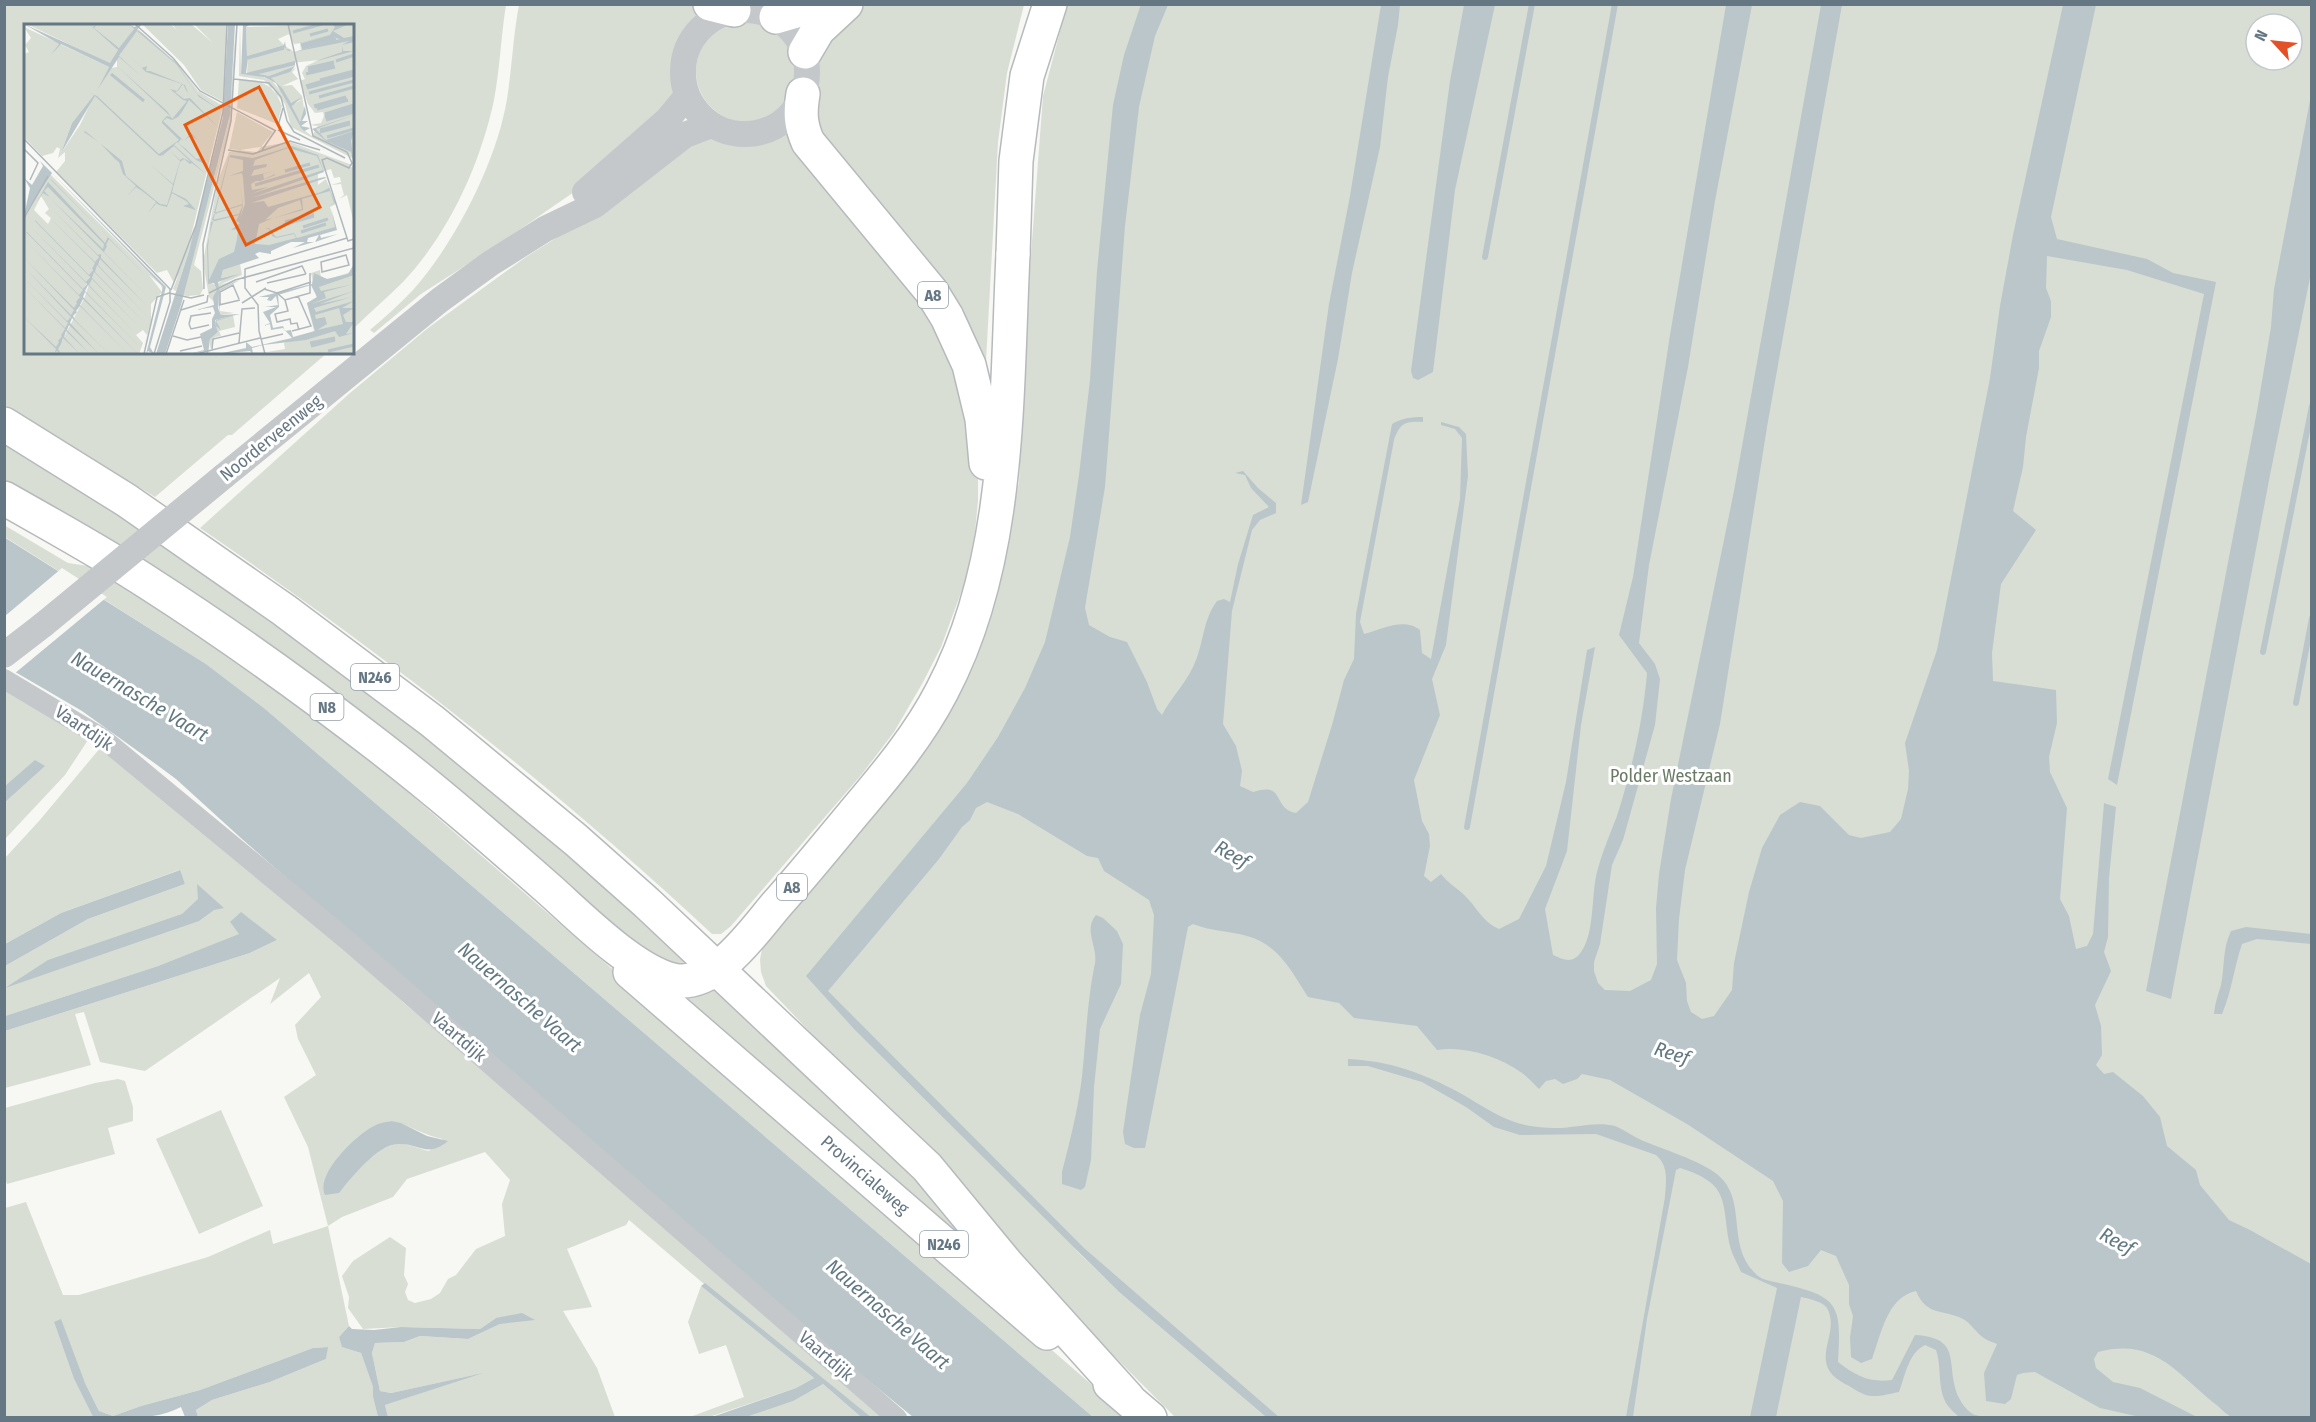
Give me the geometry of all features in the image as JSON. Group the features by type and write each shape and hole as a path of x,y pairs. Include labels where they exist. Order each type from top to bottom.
{"highway":[{"path":"777,17 800,10 807,4"},
{"path":"805,52 818,30 846,4"},
{"name":"A8","path":"610,944 668,979 686,981 701,977 716,969 740,948 888,771 941,693 959,654 972,617 994,531 1005,420 1016,161 1027,76 1050,4"},
{"name":"A8","path":"803,94 800,115 802,129 808,142 930,291 960,341 969,365 982,419 994,531"},
{"name":"N246","path":"4,424 117,494 360,664 576,840 716,969"},
{"name":"N8","path":"4,498 146,581 318,700 431,788 610,944"},
{"name":"Provincialeweg","path":"610,944 632,976 745,1070 1020,1311 1139,1408"},
{"name":"Provincialeweg","path":"716,969 927,1167 1007,1264 1139,1408"}],"street":[{"path":"722,7 753,9 777,17 796,35 805,52 807,78 797,108 780,124 761,132 740,135 711,125 695,111 687,96 682,78 684,59 691,41 717,16 722,7"},
{"name":"Noorderveenweg","path":"544,229 667,120 687,96"},
{"name":"Noorderveenweg","path":"4,655 440,300 491,263 544,229 595,205 685,135 711,125"},
{"name":"Vaartdijk","path":"4,679 101,737 347,940 897,1418"}],"green space":[{"path":"5,4 506,5 494,100 480,149 460,197 435,242 420,263 354,328 354,24 24,24 24,354 326,354 232,435 228,435 155,497 5,405"},
{"path":"519,5 692,5 700,17 688,33 680,50 672,101 584,185 502,242 421,294 374,333 370,330 413,290 429,271 459,225 484,174 502,123 507,99"},
{"path":"866,5 1024,5 1007,73 998,142 986,361 981,360 972,331 953,296 914,242 857,177 822,142 812,117 819,83 818,59 827,36"},
{"name":"Polder Westzaan","path":"1067,5 2311,5 2311,1417 1271,1417 1074,1248 1119,1292 1266,1417 1175,1417 1071,1312 766,986 761,972 760,959 763,945 787,913 857,836 900,783 1007,541 1019,482 1029,281 1043,96"},
{"path":"747,20 766,24 783,35 794,52 798,71 794,90 783,107 766,118 747,122 728,118 711,107 700,90 696,71 700,52 711,35 728,24"},
{"path":"790,129 958,353 978,471 975,532 966,579 941,647 894,732 862,774 731,926 721,934 712,934 590,825 464,721 334,622 200,528 350,393 428,328 526,257 605,207 689,142 715,137 753,143 766,141"},
{"path":"4,442 119,514 277,623 519,807 695,965 663,963 5,482"},
{"path":"4,525 68,563 88,566 155,607 356,747 1129,1417 1093,1417 264,708 206,664 5,537"},
{"path":"7,689 90,737 65,775 5,839 4,691"},
{"path":"101,747 506,1087 886,1417 871,1417 704,1284 629,1220 626,1225 567,1249 592,1307 563,1311 597,1368 615,1417 388,1417 385,1405 474,1375 391,1393 380,1391 372,1353 375,1343 404,1342 420,1336 468,1339 500,1324 496,1318 480,1329 401,1327 363,1329 348,1308 349,1297 342,1276 353,1261 390,1237 406,1248 404,1275 408,1284 405,1292 408,1300 415,1303 431,1299 440,1293 448,1279 456,1275 476,1249 505,1236 502,1204 510,1180 485,1152 407,1179 393,1197 342,1217 328,1226 308,1147 284,1097 316,1075 298,1039 295,1025 321,997 309,973 270,1004 280,978 145,1071 100,1062 84,1012 75,1014 91,1065 5,1088 5,1031 250,953 277,940 230,922 240,934 158,966 5,1016 5,966 88,919 185,884 179,870 61,913 5,944 5,858","holes":["392,1121 443,1139 429,1151 404,1144 396,1144 380,1151 364,1164 338,1193 338,1157 376,1126"]},
{"path":"720,983 921,1186 982,1257 686,999 705,993"},
{"path":"118,1079 125,1081 133,1107 133,1121 108,1128 115,1154 7,1184 4,1176 5,1108 95,1083"},
{"path":"221,1110 263,1206 199,1234 156,1139"},
{"path":"26,1202 63,1295 79,1295 208,1257 270,1230 273,1244 328,1226 349,1326 339,1337 343,1347 361,1353 373,1387 378,1417 198,1417 196,1410 212,1400 270,1382 326,1359 327,1347 313,1348 200,1390 113,1416 99,1411 54,1322 74,1379 93,1417 5,1417 5,1208"},
{"path":"701,1286 814,1378 796,1388 709,1417 690,1417 744,1397 726,1345 699,1354 688,1322"},
{"path":"823,1384 861,1417 723,1418"}],"water":[{"name":"Reef","path":"1141,4 1168,5 1155,36 1139,107 1125,226 1105,487 1085,608 1089,625 1110,637 1127,642 1147,682 1157,709 1162,715 1193,667 1212,609 1217,601 1224,599 1230,602 1238,564 1253,515 1269,507 1251,488 1245,475 1235,473 1243,471 1276,503 1276,513 1260,520 1252,530 1232,611 1223,724 1236,746 1242,771 1240,786 1253,792 1270,790 1284,806 1296,813 1308,802 1344,680 1354,659 1356,614 1392,424 1414,417 1423,417 1423,422 1404,424 1394,440 1360,622 1364,634 1393,625 1414,626 1420,630 1422,653 1431,659 1460,499 1462,438 1455,429 1441,425 1441,422 1459,427 1466,434 1468,476 1446,645 1432,679 1440,715 1414,780 1422,821 1429,834 1430,846 1424,876 1431,882 1441,874 1487,921 1499,929 1519,919 1546,866 1566,782 1587,650 1595,647 1581,725 1567,851 1545,909 1553,955 1568,960 1578,956 1589,935 1597,872 1617,816 1640,727 1647,673 1619,635 1633,577 1670,335 1726,5 1752,5 1715,201 1688,367 1649,565 1639,643 1655,664 1660,679 1655,725 1623,840 1612,865 1600,944 1594,962 1598,983 1605,990 1630,991 1651,980 1657,964 1656,908 1671,799 1734,491 1821,5 1842,5 1767,427 1720,724 1685,870 1677,960 1686,983 1687,1001 1691,1012 1702,1019 1714,1016 1732,990 1734,963 1749,892 1762,848 1780,815 1800,802 1820,806 1849,835 1861,838 1890,832 1901,819 1908,789 1909,771 1905,743 1937,650 1990,378 2013,235 2063,5 2096,5 2051,217 2057,239 2147,259 2173,273 2216,282 2117,785 2108,779 2204,294 2127,270 2047,256 2046,288 2051,301 2051,317 2039,351 2039,368 2026,437 2023,467 2013,511 2036,530 2001,584 1992,653 1993,681 2056,690 2057,723 2049,757 2050,772 2067,808 2060,899 2069,916 2076,949 2087,946 2093,934 2104,803 2116,807 2109,878 2108,937 2104,952 2111,971 2095,1005 2101,1026 2102,1055 2096,1065 2104,1074 2113,1072 2143,1096 2160,1117 2167,1146 2196,1170 2200,1185 2229,1220 2311,1264 2311,1417 2258,1419 2232,1417 2175,1369 2149,1353 2134,1349 2098,1352 2094,1359 2096,1368 2113,1382 2140,1388 2197,1417 2140,1417 2100,1408 2035,1372 2017,1375 2011,1399 2005,1404 1986,1401 1984,1373 1997,1344 1981,1336 1963,1319 1931,1309 1920,1299 1916,1291 1898,1301 1886,1318 1872,1359 1861,1363 1851,1357 1850,1338 1853,1316 1849,1304 1849,1285 1836,1256 1821,1250 1808,1266 1789,1272 1782,1263 1783,1201 1773,1181 1687,1124 1610,1080 1582,1074 1577,1079 1563,1084 1555,1079 1546,1081 1539,1089 1522,1073 1492,1057 1470,1051 1437,1050 1417,1026 1354,1018 1339,1003 1308,997 1276,952 1258,940 1240,934 1193,924 1188,927 1145,1148 1134,1148 1125,1144 1123,1132 1140,1015 1151,974 1154,915 1149,900 1104,871 1098,858 1087,856 1018,814 987,802 976,808 970,820 962,827 939,859 828,991 1084,1248 1279,1417 1266,1417 1119,1292 855,1030 806,976 967,783 998,737 1025,688 1045,642 1070,537 1079,475 1090,380 1097,271 1113,105 1124,55"},
{"path":"1381,5 1400,5 1388,77 1380,147 1352,273 1338,359 1308,502 1301,505 1329,304 1350,196"},
{"path":"1464,5 1495,5 1455,190 1433,372 1418,380 1413,378 1411,371 1450,81"},
{"path":"2311,95 2311,273 2270,475 2171,999 2146,991 2257,411 2271,327 2274,289"},
{"name":"Nauernasche Vaart","path":"4,537 206,664 264,708 1093,1417 913,1417 820,1341 242,839 176,779 82,711 5,666"},
{"path":"35,760 45,766 5,802 5,786"},
{"path":"180,870 185,884 88,919 5,966 5,944 61,913"},
{"path":"197,884 224,908 214,910 199,921 5,988 48,960 182,914 198,899"},
{"path":"241,912 277,940 250,953 5,1031 5,1016 158,966 239,934 230,922"},
{"path":"1096,915 1103,918 1117,931 1123,944 1121,984 1100,1029 1094,1087 1091,1160 1085,1187 1081,1190 1062,1184 1062,1172 1082,1077 1088,1006 1095,963 1091,927"},
{"path":"2246,927 2311,934 2311,944 2257,939 2242,944 2222,1014 2214,1014 2228,938 2231,931"},
{"path":"1348,1059 1378,1062 1419,1074 1507,1119 1529,1126 1563,1128 1601,1124 1615,1126 1639,1139 1701,1164 1718,1175 1727,1186 1733,1198 1742,1252 1758,1276 1817,1294 1834,1307 1839,1328 1838,1362 1864,1377 1892,1380 1915,1335 1931,1337 1947,1348 1955,1386 1964,1405 1975,1415 1993,1417 1959,1417 1950,1409 1941,1390 1936,1350 1925,1345 1911,1359 1899,1392 1870,1396 1845,1384 1833,1376 1827,1367 1827,1348 1831,1328 1827,1308 1819,1302 1801,1297 1776,1417 1750,1417 1777,1288 1741,1272 1731,1249 1724,1207 1716,1188 1697,1174 1680,1168 1676,1170 1647,1319 1633,1417 1626,1417 1665,1197 1666,1174 1660,1159 1656,1155 1596,1134 1520,1135 1494,1127 1466,1107 1422,1082 1368,1066 1348,1066"},
{"path":"392,1121 427,1136 448,1141 435,1149 391,1145 374,1155 339,1193 325,1195 323,1186 331,1166 348,1146 378,1124"},
{"path":"705,1283 871,1417 861,1417 823,1384 793,1401 746,1417 712,1417 796,1388 814,1378 701,1286"},
{"path":"522,1313 535,1320 500,1324 468,1339 420,1336 404,1342 375,1343 372,1353 380,1391 391,1393 483,1373 385,1405 388,1417 378,1417 373,1387 361,1353 342,1347 339,1337 349,1326 352,1329 374,1330 401,1327 480,1329 496,1318"},
{"path":"61,1319 85,1383 99,1411 113,1416 200,1390 313,1348 328,1347 326,1359 270,1382 212,1400 196,1410 198,1417 185,1417 181,1407 149,1417 93,1417 74,1379 54,1322"}],"pier":[{"path":"62,568 107,597 14,674 4,669 5,616"}],"waterway":[{"path":"1485,257 1532,4"},
{"path":"1467,827 1615,4"},
{"path":"2263,652 2312,406"},
{"path":"2296,703 2312,618"}]}
